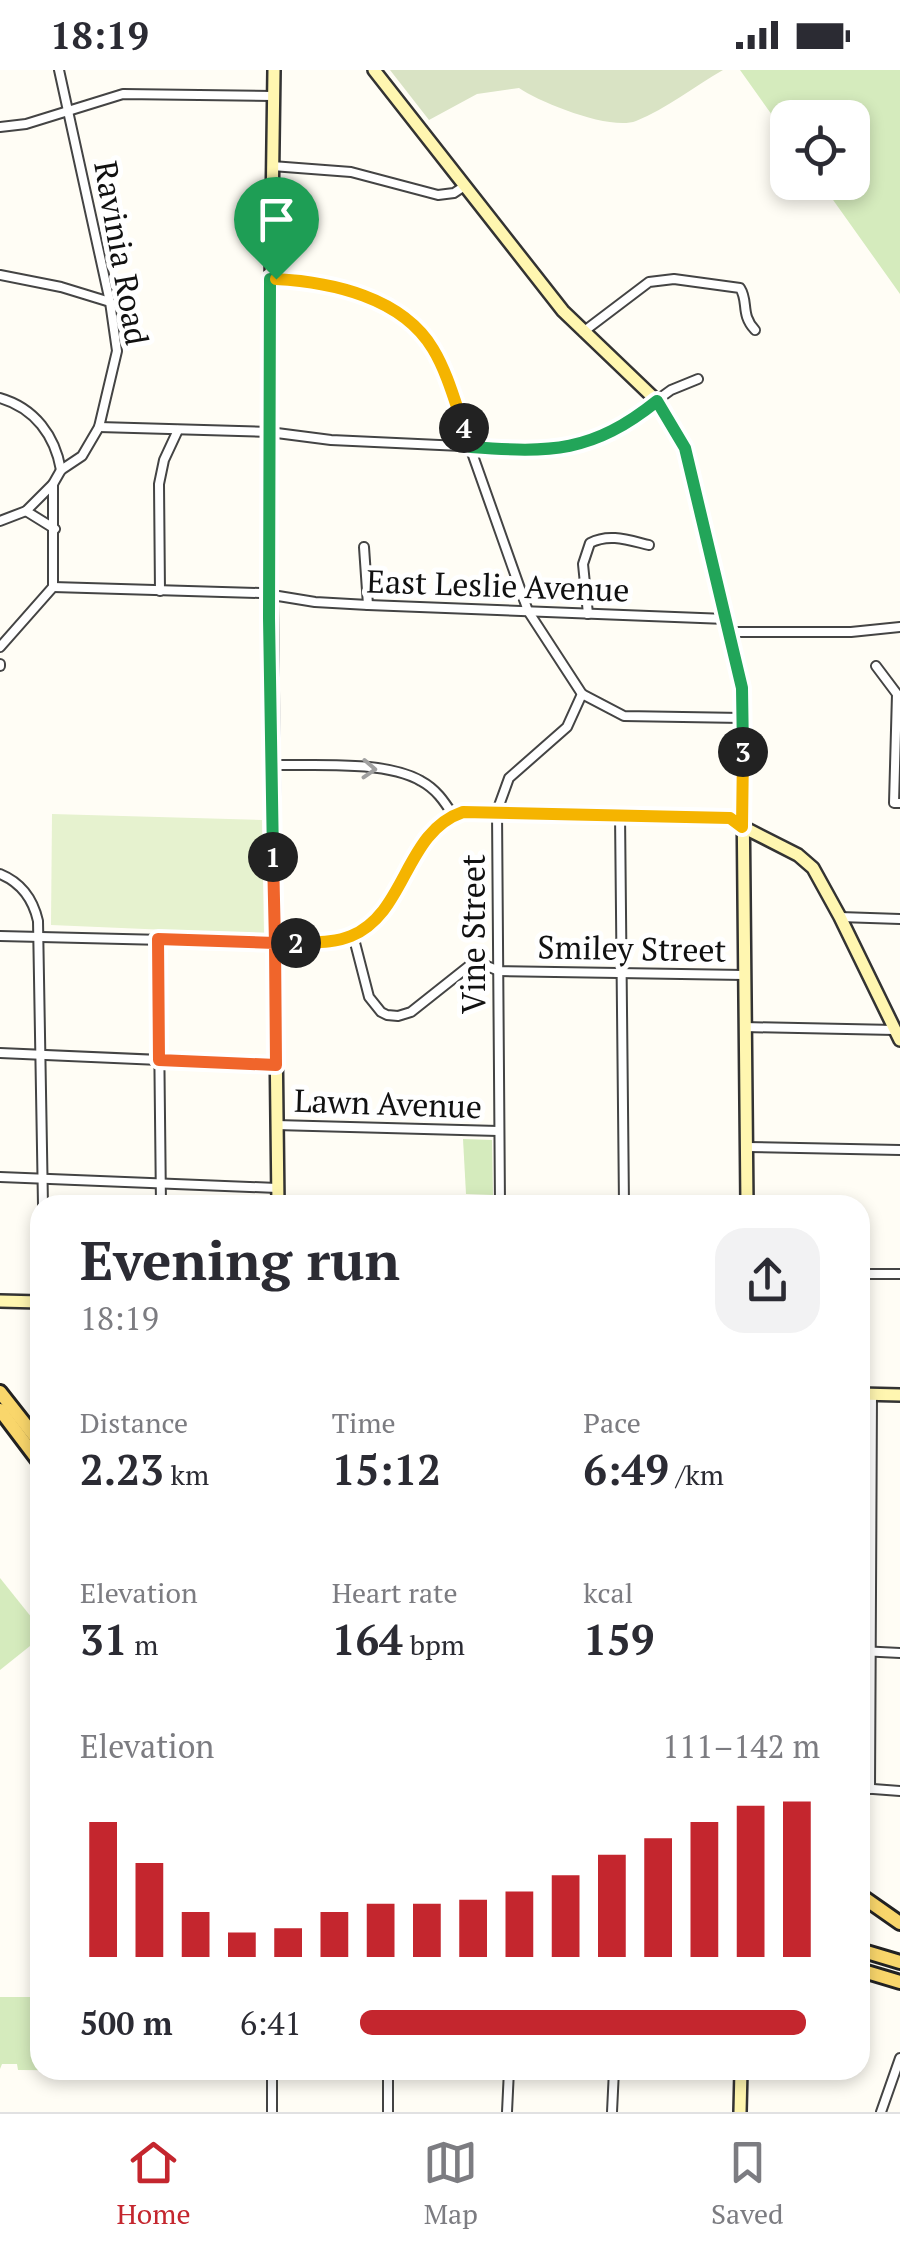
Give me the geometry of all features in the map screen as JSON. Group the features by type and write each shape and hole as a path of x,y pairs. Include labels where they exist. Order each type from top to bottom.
{"main road":[{"path":"0,1392 30,1430"},
{"path":"0,1410 30,1450"},
{"path":"870,1902 900,1923"},
{"path":"870,1953 900,1962"},
{"path":"870,1973 900,1982"}],"street":[{"name":"Ravinia Road","path":"26,511 53,484 61,470 82,456 99,427 117,359 110,302 59,70"},
{"path":"274,70 268,432 278,1195"},
{"path":"374,70 463,187 582,332 657,401 685,448 742,688 747,1195"},
{"path":"0,128 26,124 123,94 273,96"},
{"path":"272,166 351,172 438,194 454,193 463,187"},
{"path":"0,275 60,286 110,302"},
{"path":"270,279 348,290 391,309 418,328 435,351 528,611 582,694 624,716 742,718"},
{"path":"582,332 640,286 674,279 740,288 746,320 755,330"},
{"path":"99,427 268,432 331,440 524,451 568,447 613,432 670,390 698,379"},
{"path":"0,398 38,420 54,441 61,470"},
{"path":"160,591 159,484 164,460 178,430"},
{"path":"0,646 53,587 53,484"},
{"path":"0,521 26,511 55,529"},
{"path":"588,614 583,564 590,543 601,537 614,537 649,545"},
{"path":"364,547 368,605"},
{"name":"East Leslie Avenue","path":"53,587 269,594 315,602 588,614 851,632 900,627"},
{"path":"876,666 898,694 897,803"},
{"name":"Vine Street","path":"500,1195 498,810 509,778 567,727 582,694"},
{"path":"272,765 384,770 410,775 434,790 453,815"},
{"path":"0,936 328,941 353,936 382,909 430,832 453,815 498,810 730,818 809,863 898,1033 744,1027"},
{"path":"620,814 624,1195"},
{"path":"0,874 28,894 37,915 40,937 43,1195"},
{"path":"840,917 900,919"},
{"name":"Smiley Street","path":"353,936 374,1006 398,1016 411,1012 468,966 487,966 499,971 744,975"},
{"path":"158,939 161,1195"},
{"path":"0,1053 276,1065"},
{"name":"Lawn Avenue","path":"276,1124 498,1131"},
{"path":"747,1147 900,1150"},
{"path":"0,1177 278,1188"},
{"path":"870,1274 900,1274"},
{"path":"0,1301 30,1302"},
{"path":"870,1395 900,1396"},
{"path":"870,1601 870,1675"},
{"path":"871,1652 900,1653"},
{"path":"870,1789 900,1792"},
{"path":"881,2112 900,2058"},
{"path":"272,2080 272,2112"},
{"path":"388,2080 388,2112"},
{"path":"507,2112 508,2080"},
{"path":"612,2112 614,2080"},
{"path":"740,2112 741,2080"}],"green space":[{"path":"390,70 723,70 658,110 625,123 576,114 519,88 477,94 429,120"},
{"path":"740,70 900,70 900,294 833,200 870,200 870,100 770,100 770,112"},
{"path":"52,814 262,820 264,934 51,925"},
{"path":"463,1139 492,1140 493,1195 466,1194"},
{"path":"0,1578 30,1616 30,1646 0,1670"},
{"path":"0,1997 30,1997 30,2070 18,2070 17,2064 2,2064 0,2069"}],"route":[{"path":"276,279 270,279 268,432 275,943 158,939 159,1060 276,1065 275,943 353,936 382,909 430,832 453,815 498,810 730,818 742,827 742,688 685,448 657,401 613,432 568,447 524,451 471,447 435,351 418,328 391,309 348,290 276,279"}]}
